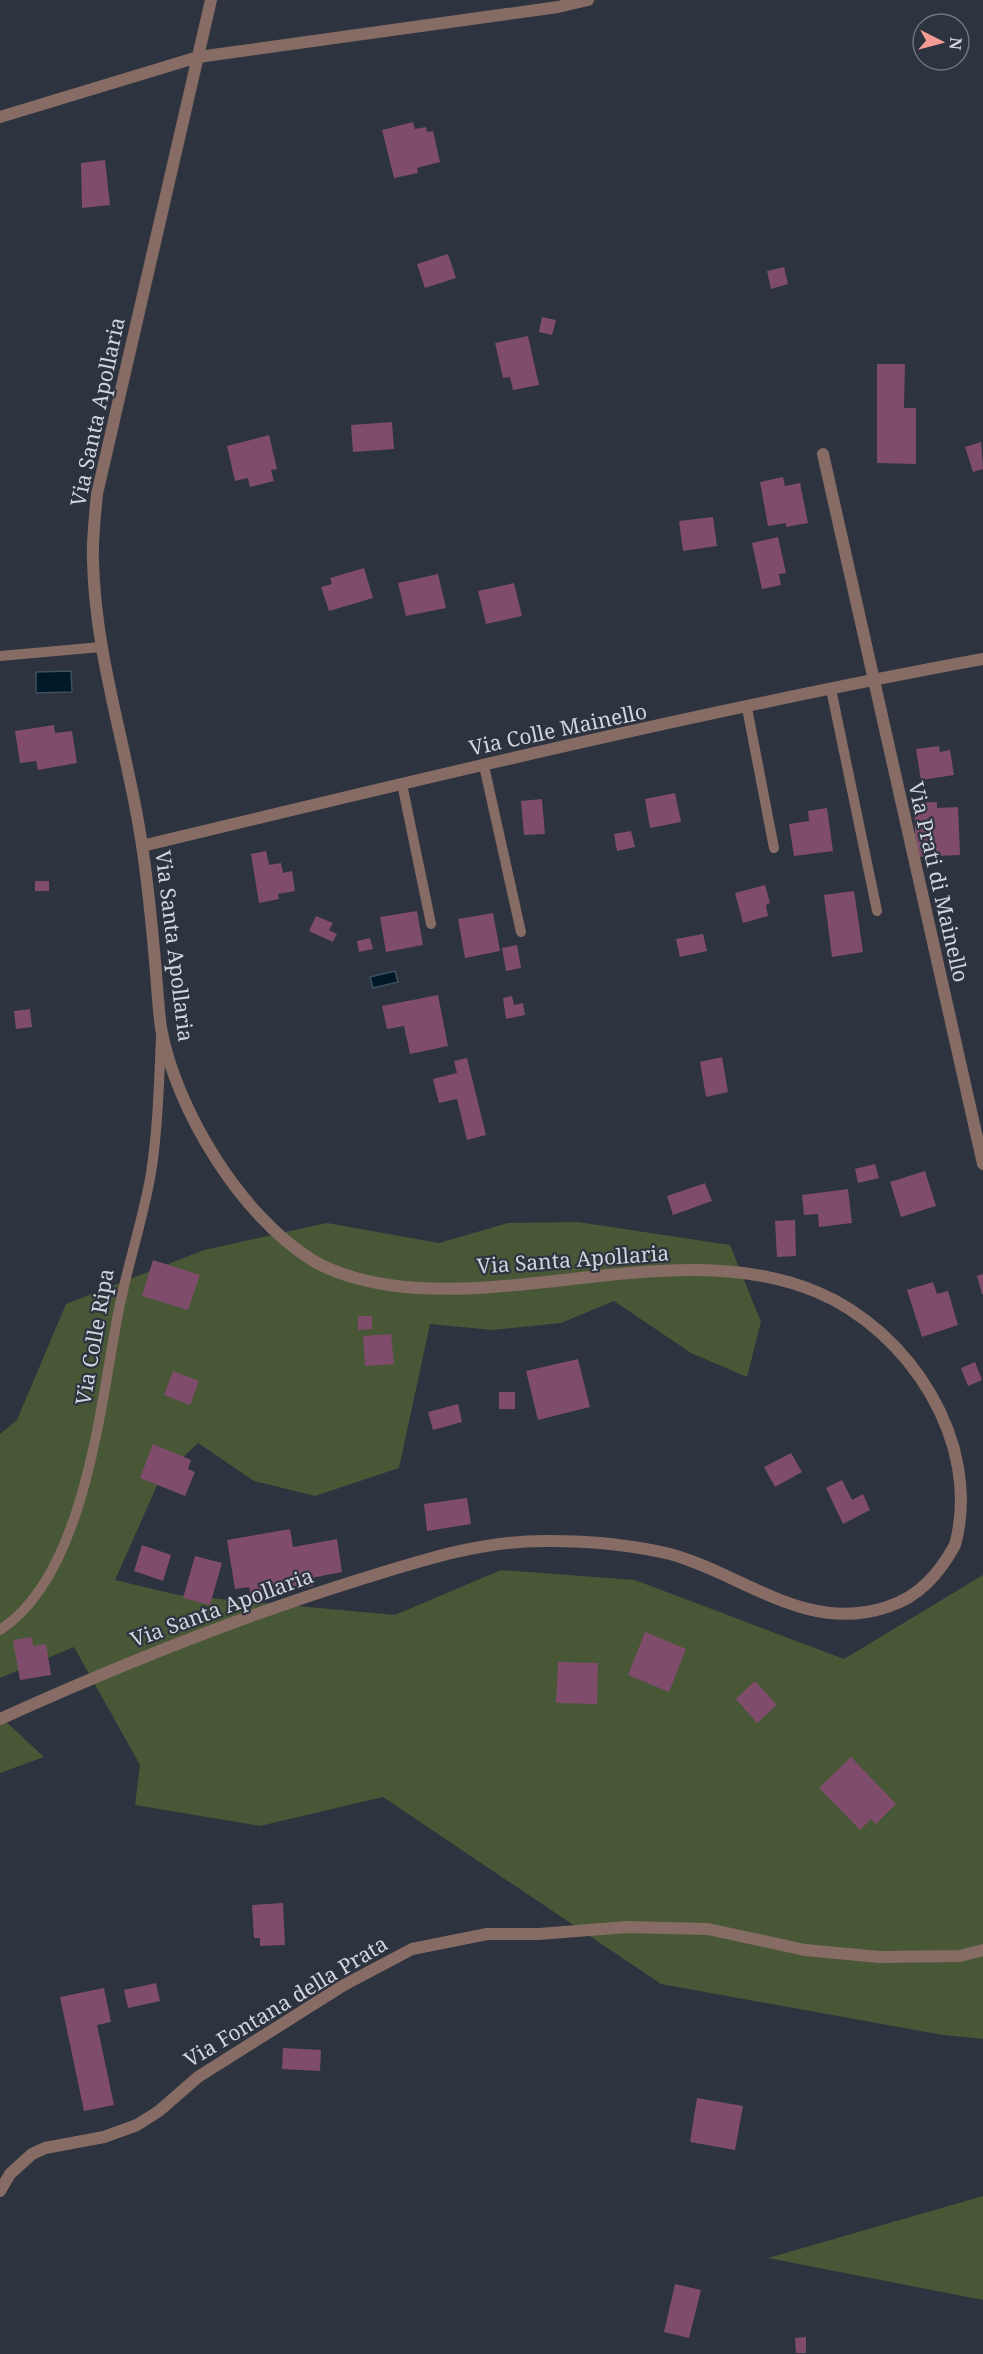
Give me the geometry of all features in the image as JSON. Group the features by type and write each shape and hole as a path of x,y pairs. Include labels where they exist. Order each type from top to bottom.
{"street":[{"name":"Via Santa Apollaria","path":"211,0 97,494 92,560 101,647 142,846 161,1027 173,1074 185,1102 226,1174 255,1209 284,1238 311,1260 329,1269 384,1284 420,1288 465,1288 687,1271 738,1270 782,1279 854,1310 889,1336 932,1381 964,1439"},
{"path":"0,117 198,57 558,7 588,0"},
{"name":"Via Prati di Mainello","path":"823,454 872,680 983,1164"},
{"name":"Via Colle Mainello","path":"142,846 402,784 872,680 983,659"},
{"name":"Via Santa Apollaria","path":"0,1719 85,1681 266,1609 430,1558 485,1545 545,1540 669,1554 775,1600 809,1611 862,1613 887,1607 906,1599 924,1587 946,1560 967,1520 972,1477 969,1457"},
{"name":"Via Fontana della Prata","path":"0,2191 10,2174 32,2154 45,2148 104,2137 137,2125 159,2111 198,2077 344,1985 412,1949 487,1934 539,1934 627,1928 708,1929 805,1950 879,1957 960,1956 983,1950"}],"lane":[{"path":"0,656 101,647"},
{"path":"831,689 878,911"},
{"path":"747,708 774,848"},
{"path":"484,766 521,932"},
{"path":"402,784 431,924"},
{"name":"Via Colle Ripa","path":"0,1630 33,1598 52,1568 82,1493 102,1409 126,1272 151,1173 161,1027"}],"green space":[{"path":"578,1222 730,1245 761,1322 747,1377 691,1353 614,1301 561,1323 492,1330 430,1324 399,1468 315,1496 254,1481 198,1443 159,1481 115,1580 178,1595 395,1615 501,1570 635,1580 844,1659 983,1575 983,2039 943,2035 661,1984 383,1797 260,1826 135,1805 140,1765 74,1647 0,1678 0,1434 17,1420 66,1304 204,1250 327,1223 439,1243 508,1223"},
{"path":"0,1716 44,1757 0,1773"},
{"path":"983,2196 983,2300 768,2258"}],"water":[{"path":"71,671 72,692 36,693 36,672"},
{"path":"395,971 398,982 373,988 370,977"}],"building":[{"path":"413,122 415,129 426,127 427,132 433,131 440,162 417,168 418,173 394,178 382,130"},
{"path":"105,160 110,205 82,208 81,163"},
{"path":"448,254 456,278 425,288 417,264"},
{"path":"784,267 788,284 771,289 767,271"},
{"path":"542,317 556,320 552,335 539,332"},
{"path":"528,336 539,385 513,390 510,377 503,378 495,343"},
{"path":"877,364 905,364 904,408 916,408 916,464 877,463"},
{"path":"392,422 394,449 353,452 351,425"},
{"path":"269,435 277,469 271,470 274,481 250,487 248,478 235,481 227,446"},
{"path":"981,442 983,469 973,472 965,447"},
{"path":"783,477 785,486 800,483 808,523 786,527 786,523 768,526 760,482"},
{"path":"713,517 717,546 683,551 679,521"},
{"path":"778,537 786,573 779,574 781,585 762,589 752,543"},
{"path":"364,568 373,598 329,611 321,587 332,584 330,578"},
{"path":"438,574 446,608 406,616 398,583"},
{"path":"514,583 522,616 486,624 478,591"},
{"path":"54,725 55,733 72,731 77,763 38,770 36,761 20,763 15,731"},
{"path":"939,746 940,752 950,750 954,775 921,780 916,749"},
{"path":"675,793 681,822 650,828 645,799"},
{"path":"542,799 545,834 524,835 521,801"},
{"path":"937,802 937,808 958,807 960,855 916,857 914,803"},
{"path":"827,808 833,851 794,856 789,824 809,821 808,811"},
{"path":"631,831 635,847 617,851 614,834"},
{"path":"266,851 269,865 281,863 283,873 292,871 295,891 278,894 279,899 259,903 251,854"},
{"path":"35,881 49,881 49,891 35,891"},
{"path":"765,885 770,903 766,905 768,916 743,923 735,893"},
{"path":"854,891 863,952 832,957 824,895"},
{"path":"417,911 423,945 386,952 380,917"},
{"path":"493,913 500,951 465,958 458,919"},
{"path":"316,916 333,923 329,930 337,934 333,942 309,931"},
{"path":"703,934 707,951 680,957 676,939"},
{"path":"370,938 373,949 359,952 357,941"},
{"path":"517,945 521,968 506,971 502,948"},
{"path":"438,995 448,1046 410,1054 404,1026 387,1029 382,1006"},
{"path":"512,996 514,1005 523,1003 525,1015 506,1019 503,998"},
{"path":"30,1009 32,1027 16,1029 14,1011"},
{"path":"722,1057 728,1092 706,1097 700,1062"},
{"path":"467,1058 486,1135 467,1140 457,1099 439,1103 433,1079 457,1073 454,1061"},
{"path":"875,1164 879,1178 858,1183 855,1169"},
{"path":"925,1171 936,1206 901,1217 890,1182"},
{"path":"705,1183 712,1201 673,1215 667,1196"},
{"path":"848,1189 852,1223 819,1227 818,1214 804,1215 802,1195"},
{"path":"795,1220 796,1256 777,1257 775,1221"},
{"path":"153,1260 200,1275 188,1310 142,1296"},
{"path":"983,1274 983,1294 982,1294 977,1276"},
{"path":"933,1282 937,1294 948,1291 958,1325 922,1337 907,1290"},
{"path":"358,1316 372,1316 372,1329 358,1330"},
{"path":"391,1334 394,1364 365,1366 363,1336"},
{"path":"578,1359 590,1407 538,1420 526,1371"},
{"path":"975,1362 982,1380 968,1386 961,1368"},
{"path":"173,1371 199,1381 190,1405 164,1395"},
{"path":"499,1392 515,1392 515,1409 499,1409"},
{"path":"458,1404 462,1422 433,1430 428,1412"},
{"path":"153,1444 191,1460 188,1469 195,1472 185,1496 140,1478"},
{"path":"791,1453 802,1472 775,1487 764,1467"},
{"path":"842,1480 852,1500 863,1494 870,1510 843,1524 826,1488"},
{"path":"467,1498 471,1524 427,1531 424,1504"},
{"path":"290,1529 293,1547 337,1539 342,1572 311,1578 313,1586 251,1597 249,1587 235,1589 227,1540"},
{"path":"142,1545 171,1555 163,1581 134,1571"},
{"path":"195,1556 222,1563 210,1605 183,1598"},
{"path":"645,1632 686,1649 669,1692 628,1675"},
{"path":"32,1637 33,1646 46,1644 51,1675 20,1680 13,1640"},
{"path":"558,1662 598,1663 597,1704 556,1703"},
{"path":"755,1681 777,1705 757,1723 736,1699"},
{"path":"851,1757 896,1804 876,1824 871,1819 860,1830 819,1788"},
{"path":"283,1903 285,1945 260,1946 260,1938 254,1938 252,1905"},
{"path":"156,1983 160,2001 128,2008 124,1990"},
{"path":"104,1988 111,2022 97,2025 114,2105 84,2111 60,1997"},
{"path":"283,2048 321,2050 320,2071 282,2069"},
{"path":"697,2098 743,2106 735,2150 690,2142"},
{"path":"675,2284 701,2290 689,2338 664,2332"},
{"path":"806,2337 806,2353 796,2353 795,2338"}]}
